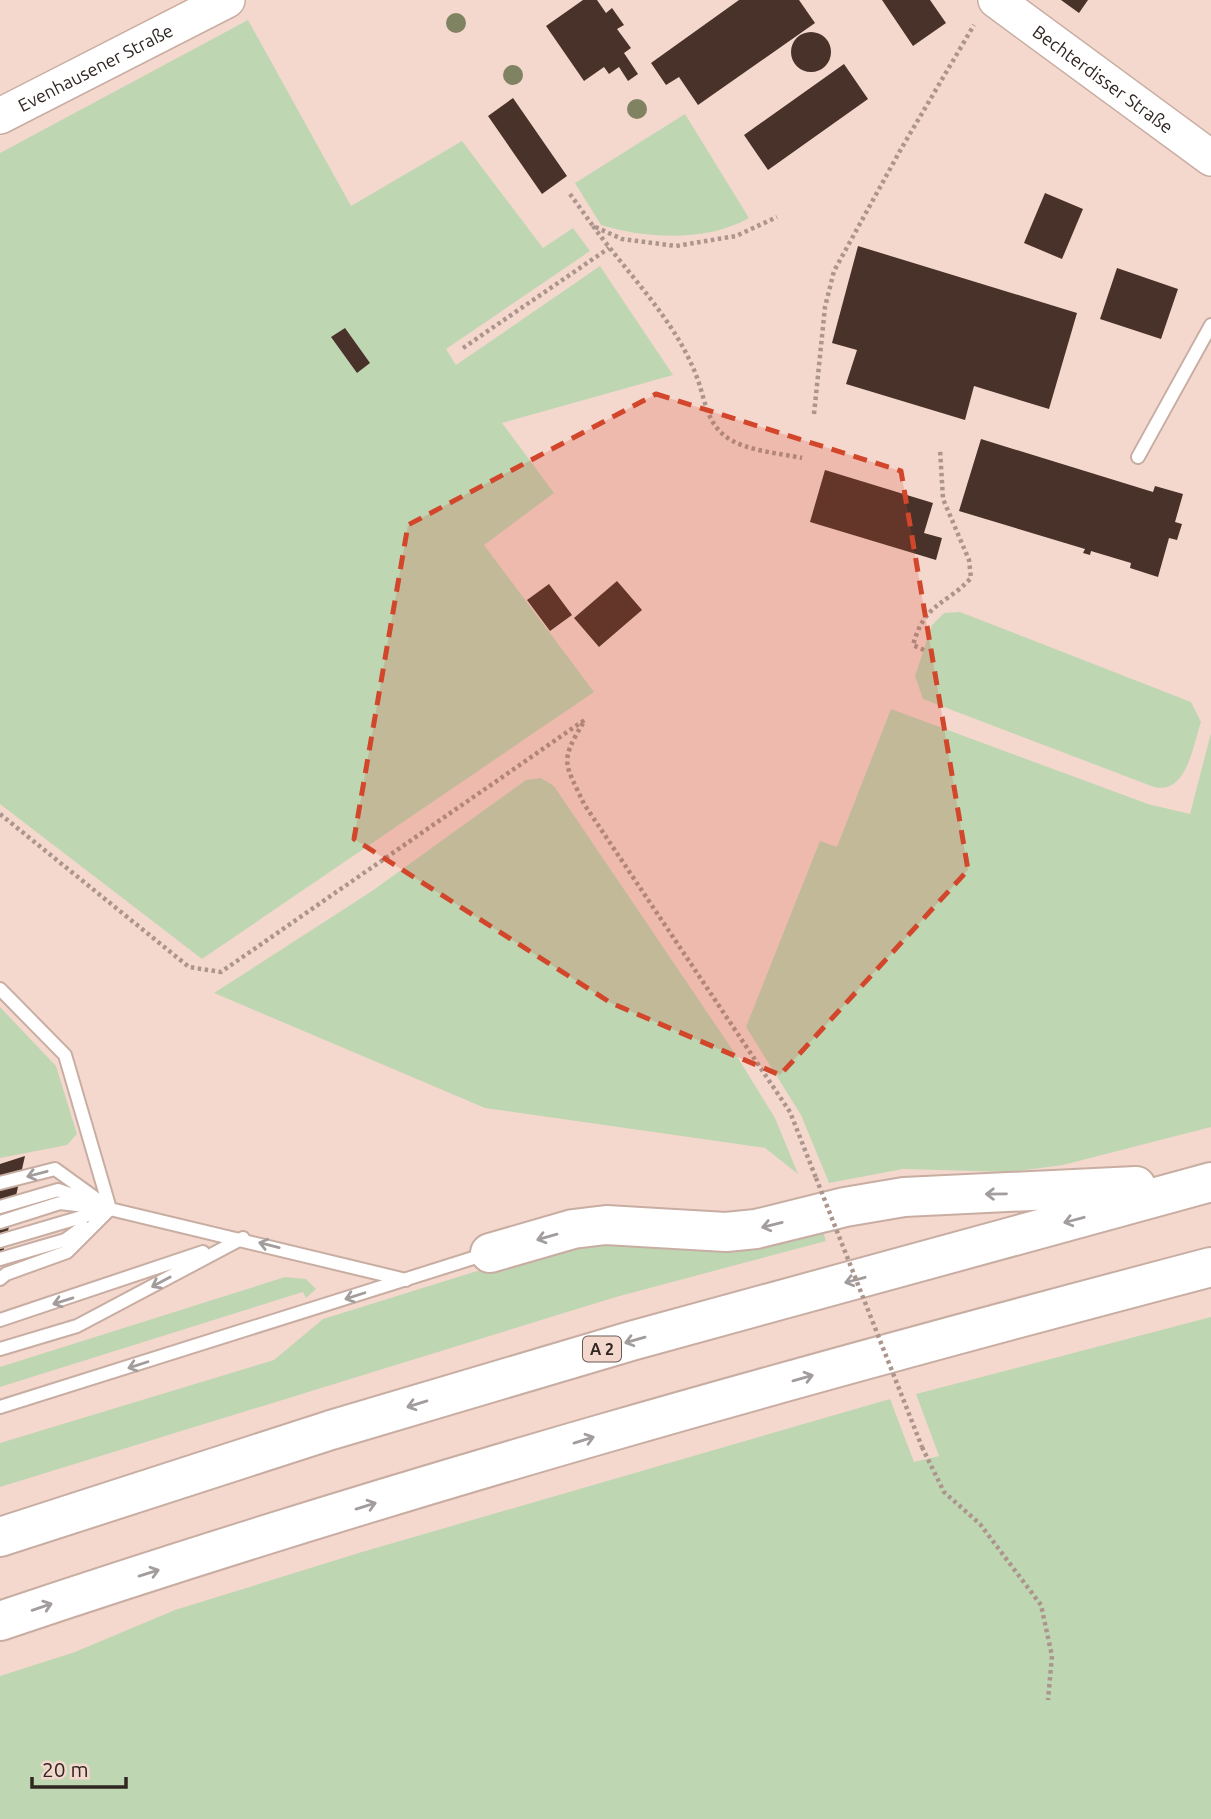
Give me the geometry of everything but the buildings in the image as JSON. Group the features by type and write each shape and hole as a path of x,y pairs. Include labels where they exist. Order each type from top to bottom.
{"highway":[{"path":"490,1253 573,1229 606,1225 726,1232 756,1229 845,1207 904,1197 1211,1182"},
{"name":"A 2","path":"0,1536 331,1430 631,1341 1211,1182"},
{"path":"0,1621 397,1496 640,1424 977,1329 1211,1267"}],"street":[{"name":"Evenhausener Straße","path":"0,116 227,0"},
{"name":"Bechterdisser Straße","path":"986,11 1211,158"}],"lane":[{"path":"1138,457 1211,325"},
{"path":"0,989 65,1055 110,1209"},
{"path":"0,1184 55,1169 110,1209"},
{"path":"0,1207 58,1191 110,1209"},
{"path":"0,1222 60,1203 110,1209 243,1238 406,1280"},
{"path":"0,1241 110,1209"},
{"path":"0,1259 65,1240 110,1209"},
{"path":"0,1279 6,1274 67,1252 110,1209"},
{"path":"0,1320 243,1238"},
{"path":"0,1349 77,1326 243,1238"},
{"path":"0,1407 490,1253"}],"path":[{"path":"814,414 825,307 834,271 986,11"},
{"path":"570,194 680,341 696,374 706,413 716,427 727,438 802,458"},
{"path":"593,226 622,239 676,246 736,236 778,217"},
{"path":"463,348 608,248"},
{"path":"924,650 913,645 919,623 937,604 971,578 969,560 943,499 940,449"},
{"path":"0,814 189,967 221,972 586,719 566,751 567,766 584,804 790,1112 922,1447 944,1492 981,1524 1041,1605 1052,1656 1048,1700"}],"highlighted area":[{"path":"656,394 901,471 968,870 780,1075 611,1003 354,839 408,525"}],"green space":[{"path":"248,20 351,206 462,141 543,248 573,228 590,251 446,349 456,365 600,266 673,375 502,423 554,493 484,545 594,692 202,959 0,804 0,153"},
{"path":"685,114 749,218 714,231 676,236 637,233 601,225 575,183"},
{"path":"960,612 1191,702 1201,722 1187,766 1181,776 1165,787 1154,787 923,699 915,676 932,625 944,613"},
{"path":"891,709 1148,804 1190,814 1211,733 1211,1127 1063,1165 1010,1172 903,1169 829,1183 801,1115 746,1027 820,841 837,847"},
{"path":"541,778 554,786 738,1058 775,1118 798,1174 765,1148 485,1108 214,993 372,891 526,780"},
{"path":"0,1007 56,1066 77,1134 67,1145 0,1158"},
{"path":"822,1228 826,1241 616,1297 0,1487 0,1443 274,1360 323,1319 567,1243"},
{"path":"285,1277 306,1279 316,1289 306,1298 303,1292 0,1387 0,1367"},
{"path":"1211,1317 1211,1819 0,1819 0,1676 75,1652 175,1610 362,1552 890,1399 914,1462 939,1456 916,1394"}]}
